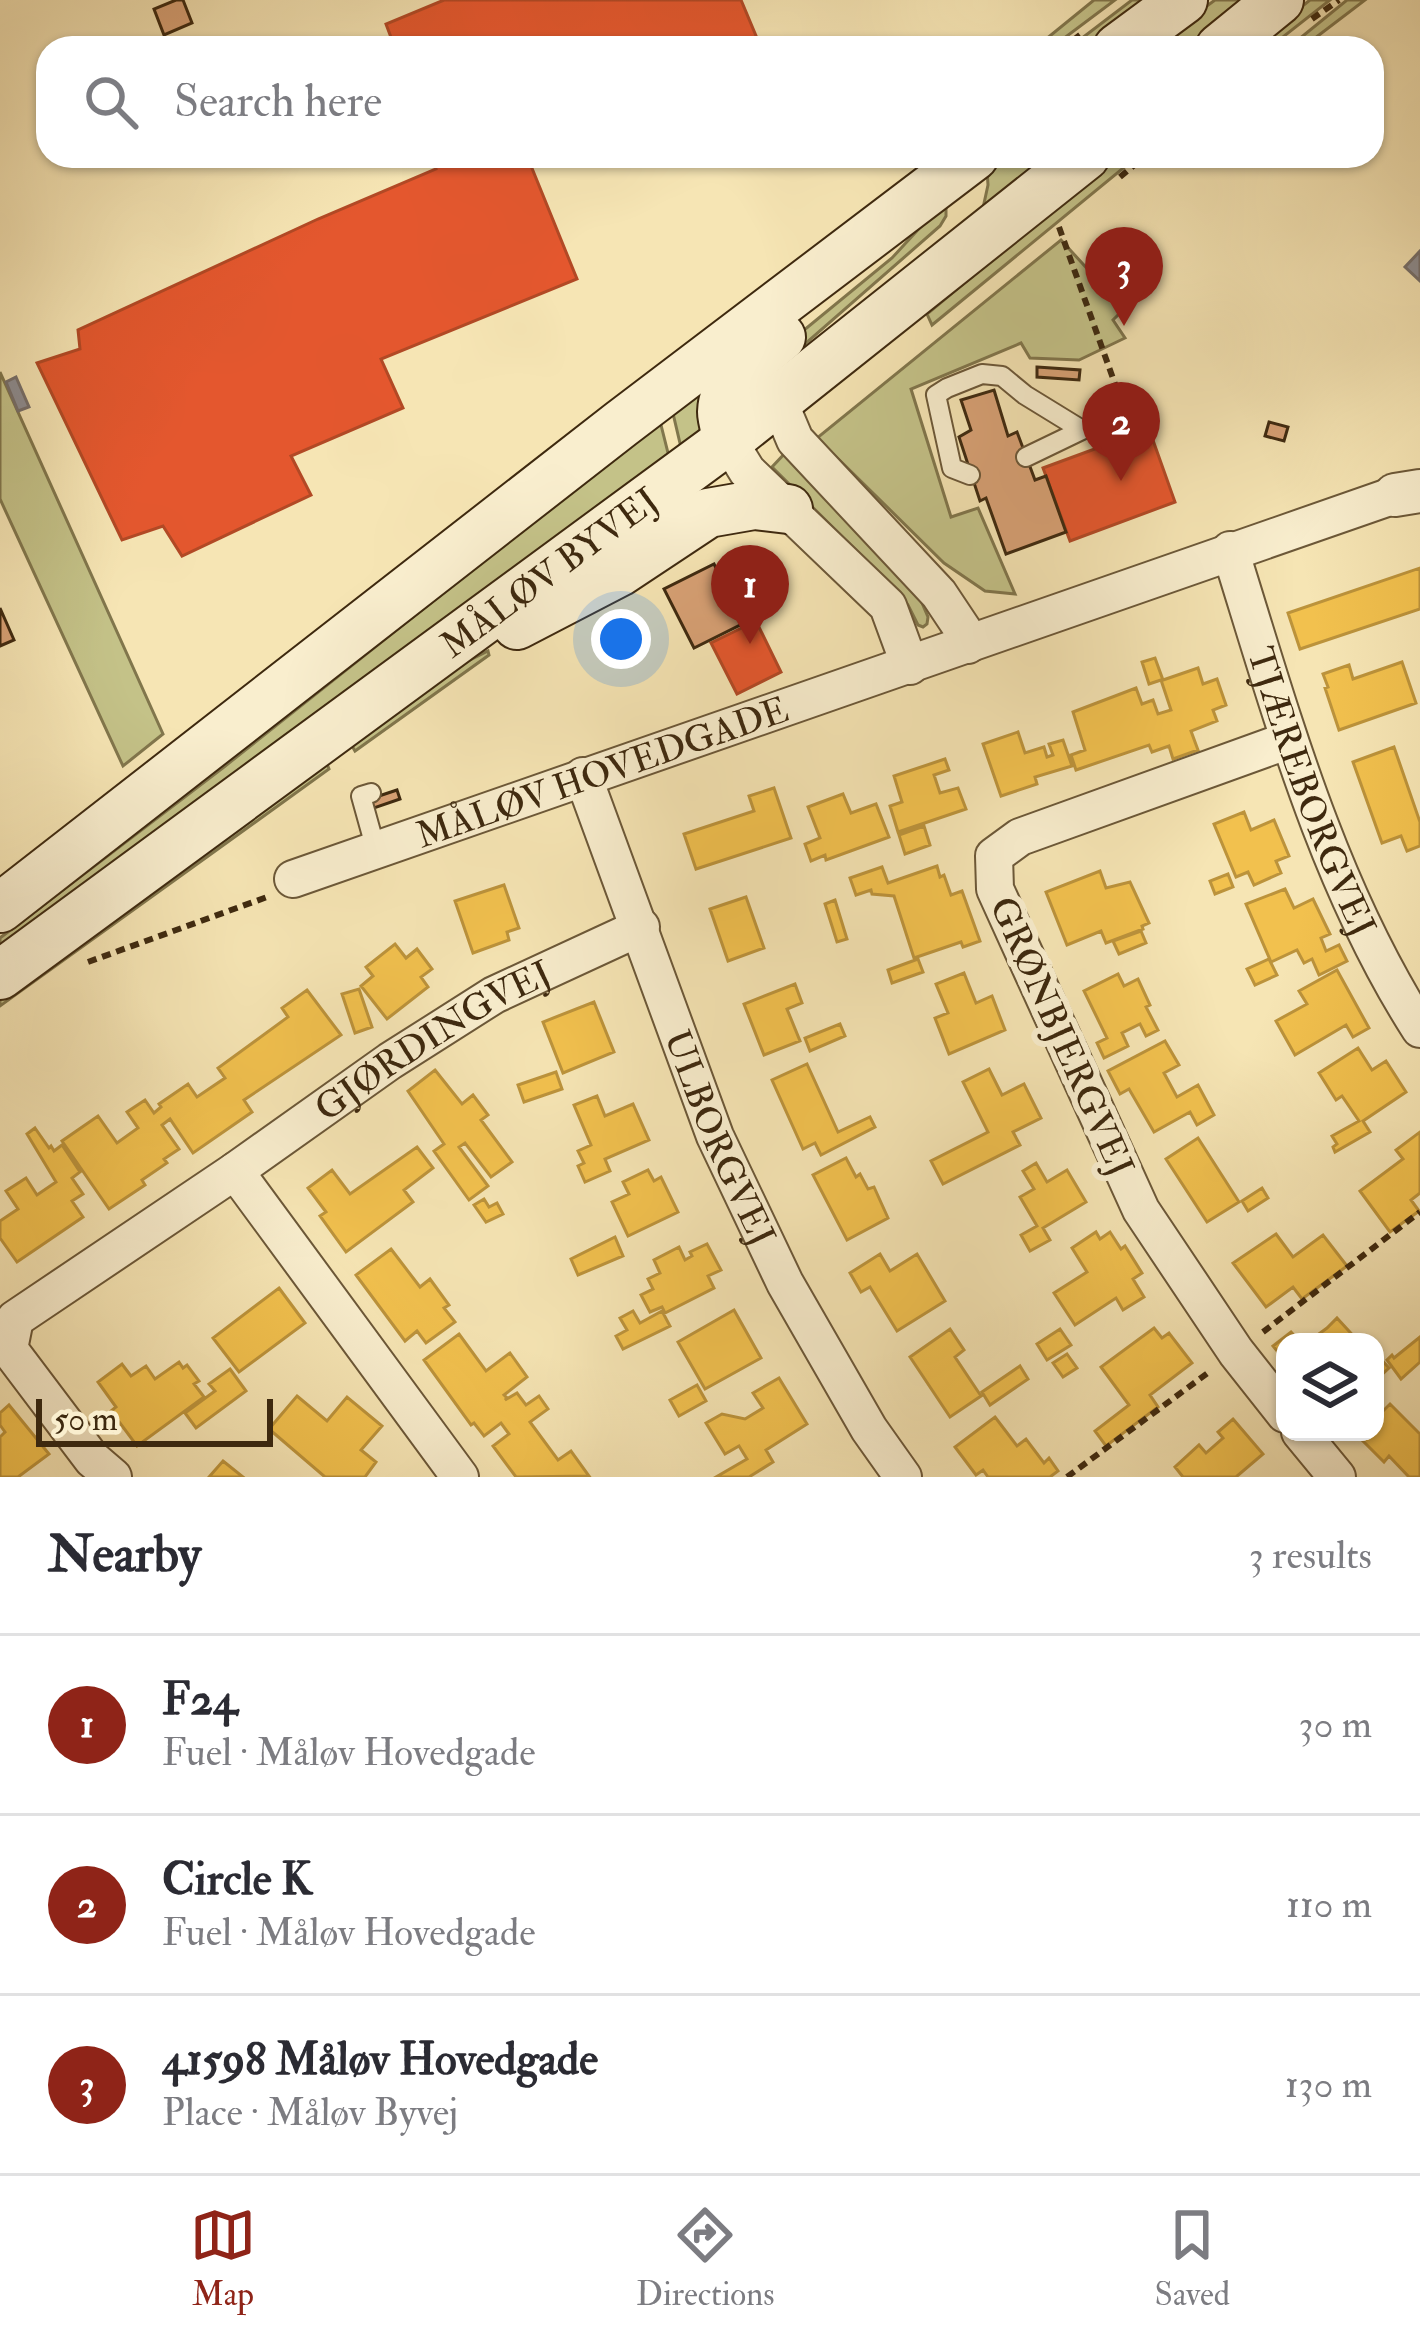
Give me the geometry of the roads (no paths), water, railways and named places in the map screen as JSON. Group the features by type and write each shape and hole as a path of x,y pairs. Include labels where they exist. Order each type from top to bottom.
{"main road":[{"path":"1134,36 1183,0"},
{"path":"1235,36 1279,0"},
{"name":"MÅLØV BYVEJ","path":"0,908 958,168"},
{"path":"795,389 846,320 947,233 962,200 963,168"},
{"name":"MÅLØV BYVEJ","path":"0,975 728,440 1070,168"},
{"path":"728,440 722,413 727,391 743,369 850,280 872,232"},
{"path":"394,686 619,572 708,513 754,505 788,509"}],"street":[{"path":"795,389 796,440 939,594 968,645"},
{"path":"728,440 748,471 888,606 910,666"},
{"name":"MÅLØV HOVEDGADE","path":"293,879 1230,550 1407,493"},
{"name":"TJÆREBORGVEJ","path":"1230,550 1289,740 1352,902 1418,1022"},
{"name":"GRØNBJERGVEJ","path":"1276,1403 1236,1352 1141,1210 995,889 994,856 1020,837 1289,740"},
{"name":"ULBORGVEJ","path":"584,776 715,1136 775,1262 869,1429 903,1477"},
{"name":"GJØRDINGVEJ","path":"113,1477 92,1459 9,1349 15,1319 390,1061 494,995 640,926"},
{"path":"235,1172 460,1477"},
{"path":"1307,1441 1337,1477"}],"lane":[{"path":"970,475 952,468 936,395 982,374 1002,376 1082,430 1026,457"},
{"path":"371,793 361,796 376,850"}],"place":[{"name":"41598 Måløv Hovedgade","path":"1124,326"},
{"name":"Circle K","path":"1121,481"},
{"name":"F24","path":"750,644"}]}
